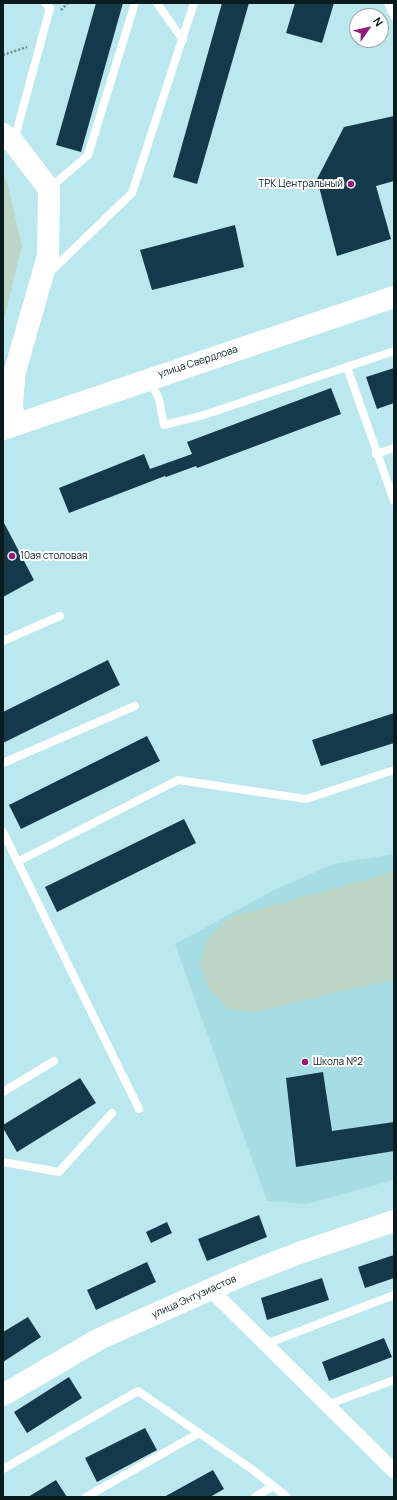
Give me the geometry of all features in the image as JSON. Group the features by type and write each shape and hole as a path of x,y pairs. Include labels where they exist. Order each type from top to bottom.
{"street":[{"path":"8,138 49,189 48,256 43,279 15,371 9,427"},
{"name":"улица Свердлова","path":"9,427 148,378 394,297"},
{"name":"улица Энтузиастов","path":"3,1395 99,1339 243,1275 299,1253 394,1221"},
{"path":"211,1290 393,1470"}],"lane":[{"path":"8,138 50,8 45,3"},
{"path":"49,189 88,155 135,3"},
{"path":"157,3 182,40"},
{"path":"43,279 132,193 194,3"},
{"path":"388,3 394,16"},
{"path":"148,378 159,399 164,425 204,415 394,351"},
{"path":"346,367 394,501"},
{"path":"376,454 394,448"},
{"path":"3,641 60,616"},
{"path":"3,763 135,706"},
{"path":"17,862 178,780 306,799 394,770"},
{"path":"3,832 139,1109"},
{"path":"3,1092 54,1061"},
{"path":"3,1162 59,1172 112,1113"},
{"path":"266,1344 394,1295"},
{"path":"327,1405 394,1380"},
{"path":"3,1469 138,1391 253,1470 287,1497"},
{"path":"86,1497 199,1433"},
{"path":"255,1497 273,1486"}],"shaded area":[{"name":"Школа №2","path":"394,854 394,1180 306,1204 267,1201 175,944 276,889 334,864"}],"green space":[{"path":"3,176 6,178 22,246 3,323"},
{"path":"394,872 394,979 255,1012 228,1009 209,989 200,965 207,939 230,917"}],"building":[{"path":"96,3 123,3 81,152 56,145"},
{"path":"222,3 249,3 197,184 173,177"},
{"path":"295,3 334,3 322,43 286,33"},
{"name":"ТРК Центральный","path":"394,116 394,181 376,186 391,239 337,256 317,179 344,127"},
{"path":"235,225 244,267 152,290 140,250"},
{"path":"394,368 394,403 377,409 366,377"},
{"path":"331,388 341,414 197,468 196,466 166,477 165,476 69,513 59,488 144,454 150,469 192,454 187,442"},
{"name":"10ая столовая","path":"3,521 34,580 3,597"},
{"path":"108,660 120,685 3,743 3,712"},
{"path":"394,713 394,743 321,766 312,740"},
{"path":"147,736 160,761 21,829 9,805"},
{"path":"184,819 196,843 57,912 45,887"},
{"path":"323,1072 332,1131 394,1122 394,1151 296,1167 286,1078"},
{"path":"80,1078 96,1103 17,1152 3,1128 3,1125"},
{"path":"259,1215 267,1237 207,1261 198,1239"},
{"path":"167,1222 172,1233 151,1243 146,1232"},
{"path":"394,1255 394,1278 365,1288 358,1267"},
{"path":"147,1262 156,1282 96,1310 87,1290"},
{"path":"322,1278 329,1300 267,1320 261,1298"},
{"path":"28,1317 41,1337 3,1362 3,1332"},
{"path":"384,1338 392,1357 329,1381 322,1362"},
{"path":"69,1377 82,1398 27,1433 14,1412"},
{"path":"145,1428 157,1450 97,1482 85,1458"},
{"path":"213,1470 224,1489 210,1497 164,1497"},
{"path":"56,1480 67,1497 28,1497"}],"place":[{"name":"ТРК Центральный","path":"351,184"},
{"name":"10ая столовая","path":"12,556"},
{"name":"Школа №2","path":"305,1062"}]}
